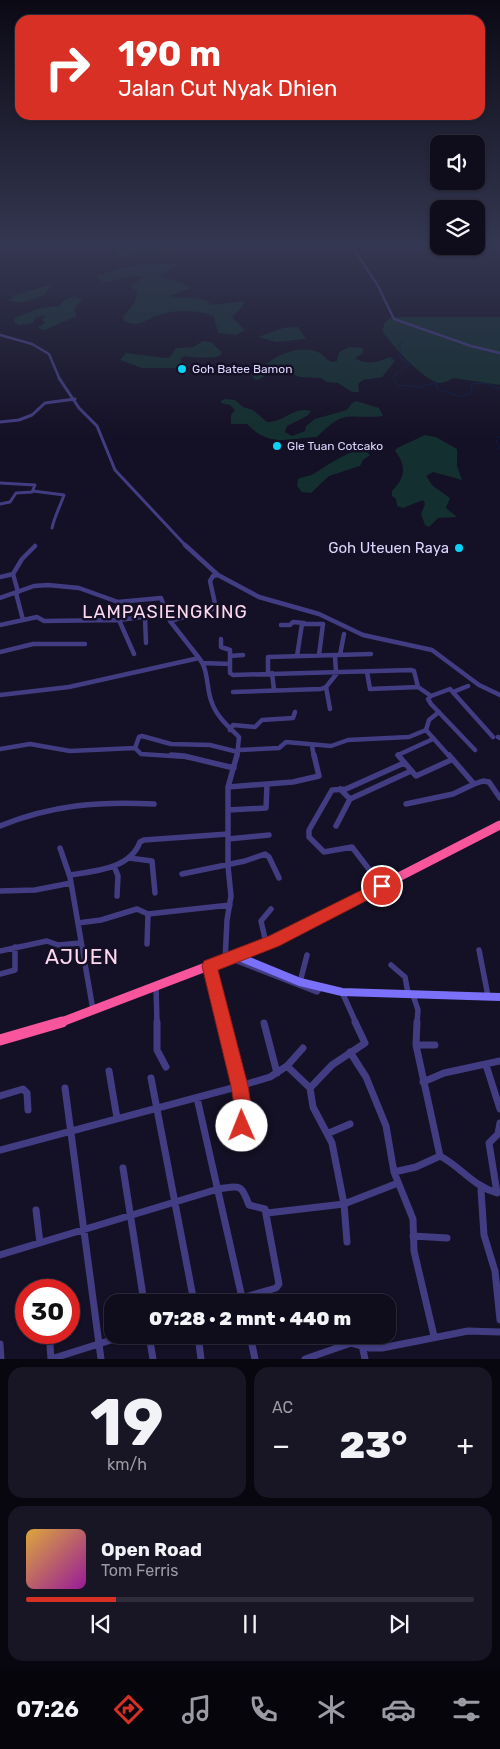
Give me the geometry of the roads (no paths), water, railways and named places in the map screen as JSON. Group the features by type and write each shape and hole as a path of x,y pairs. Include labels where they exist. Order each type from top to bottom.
{"highway":[{"path":"0,1040 44,1029 266,944 359,899 500,824"}],"street":[{"path":"390,310 394,319 471,346 500,353"},
{"path":"0,335 35,345 49,354 61,383 75,399 79,408 97,426 115,470 180,541 202,558 218,575 258,597 319,614 356,633 381,641 418,646 432,650 479,685 500,695"},
{"path":"0,422 19,420 32,416 46,403 75,399"},
{"path":"0,483 34,484 33,491"},
{"path":"0,504 10,502 16,493 33,491 64,496 61,505 57,508 52,528"},
{"path":"23,620 13,574 22,559 35,546"},
{"path":"0,577 13,574"},
{"path":"170,620 216,608 210,581 213,576 218,575"},
{"path":"0,598 34,586 57,585 79,588 118,602 160,598 163,601 166,614 203,664 212,708 230,730 239,736 238,751 228,787 230,905 227,920 231,959 319,989 342,992 500,997"},
{"path":"0,625 37,617 44,621 118,620 166,614"},
{"path":"145,618 146,643"},
{"path":"118,620 134,654"},
{"path":"281,625 290,625 293,622 324,624 319,655"},
{"path":"297,656 304,623"},
{"path":"330,710 326,687 337,672 337,655 344,634"},
{"path":"221,639 221,647 229,649 230,673 233,674 413,670 418,686 431,696"},
{"path":"0,652 33,644 85,644"},
{"path":"274,690 266,662 268,658 371,654"},
{"path":"230,656 244,655"},
{"path":"0,695 69,687 129,676 199,658"},
{"path":"203,664 230,664"},
{"path":"367,672 370,688 418,686"},
{"path":"453,692 468,686"},
{"path":"233,692 326,687"},
{"path":"475,750 428,698 449,689 497,737"},
{"path":"230,730 233,725 257,726 262,720 293,718 294,712"},
{"path":"426,730 429,720 439,712"},
{"path":"426,730 474,784"},
{"path":"135,748 139,737 142,736 171,744 210,745 238,751 279,748 286,742 312,746 331,746 348,740 409,737 426,730"},
{"path":"433,739 398,754 416,776 451,760"},
{"path":"0,749 30,744 70,751 135,748 141,754 184,756 234,768"},
{"path":"228,787 294,782 321,775 314,762 312,746"},
{"path":"382,886 352,847 324,852 309,837 309,830 332,790 364,782 404,763"},
{"path":"336,826 350,799 411,771"},
{"path":"384,773 389,781"},
{"path":"406,804 452,794 483,781 489,782 500,798"},
{"path":"364,782 369,790"},
{"path":"228,810 267,808 267,784"},
{"path":"340,789 350,799"},
{"path":"0,826 37,811 80,803 113,801 154,804"},
{"path":"70,875 114,866 129,858 138,850 140,842 144,840 270,835"},
{"path":"60,848 70,875 84,974 93,1010"},
{"path":"182,874 205,866 253,860 268,854 279,878"},
{"path":"129,858 152,861 154,892"},
{"path":"114,866 118,876 118,896"},
{"path":"0,891 35,890 71,883"},
{"path":"78,923 101,920 137,909 148,914 230,905"},
{"path":"266,944 261,921 271,909"},
{"path":"147,944 148,914"},
{"path":"0,951 47,941 58,945 81,943"},
{"path":"0,974 15,970 15,947"},
{"path":"479,950 488,996"},
{"path":"300,982 307,955"},
{"path":"391,965 405,977 418,1010 416,1045 440,1156 459,1167 470,1182 481,1190 498,1193 489,1143 498,1134 500,1123"},
{"path":"210,966 240,1086 244,1117 239,1146"},
{"path":"288,980 319,989"},
{"path":"156,986 158,1050 159,1056 166,1066"},
{"path":"310,1088 332,1065 365,1043 342,992"},
{"path":"264,1023 277,1073"},
{"path":"416,1045 435,1045"},
{"path":"0,1150 270,1077 288,1066 302,1048"},
{"path":"350,1052 366,1076 386,1126 394,1172 413,1219 414,1251 434,1336"},
{"path":"423,1082 444,1073 500,1061"},
{"path":"486,1065 500,1108"},
{"path":"288,1066 310,1088 313,1107 329,1133 336,1156 344,1204 347,1242"},
{"path":"109,1071 118,1118"},
{"path":"151,1078 192,1294"},
{"path":"66,1088 102,1359"},
{"path":"0,1096 23,1089 27,1093 28,1110"},
{"path":"197,1098 242,1294"},
{"path":"329,1133 350,1124"},
{"path":"394,1172 416,1167 440,1156"},
{"path":"123,1168 143,1294"},
{"path":"267,1213 344,1204 370,1196 379,1188 398,1183"},
{"path":"0,1255 218,1189 241,1187 247,1204 263,1207 267,1213 278,1286 258,1294"},
{"path":"481,1190 484,1235 494,1271 500,1320"},
{"path":"36,1210 40,1243"},
{"path":"413,1236 447,1238"},
{"path":"304,1359 351,1343 382,1348 434,1336 468,1331 500,1332"},
{"path":"50,1344 51,1359 104,1342"},
{"path":"0,1344 1,1359"},
{"path":"150,1344 153,1359"},
{"path":"199,1344 201,1359"},
{"path":"252,1344 255,1359"},
{"path":"362,1346 366,1359"}],"waterway":[{"path":"403,342 399,345 401,353 398,356 410,364 397,372 393,379 398,385 418,387 437,383 436,388 460,397 470,394 472,384 485,383 500,389"},
{"path":"500,436 496,441 500,450"}],"place":[{"name":"Goh Batee Bamon","path":"182,369"},
{"name":"Gle Tuan Cotcako","path":"277,446"},
{"name":"Goh Uteuen Raya","path":"459,548"}],"district":[{"name":"LAMPASIENGKING","path":"165,612"},
{"name":"AJUEN","path":"82,957"}]}
